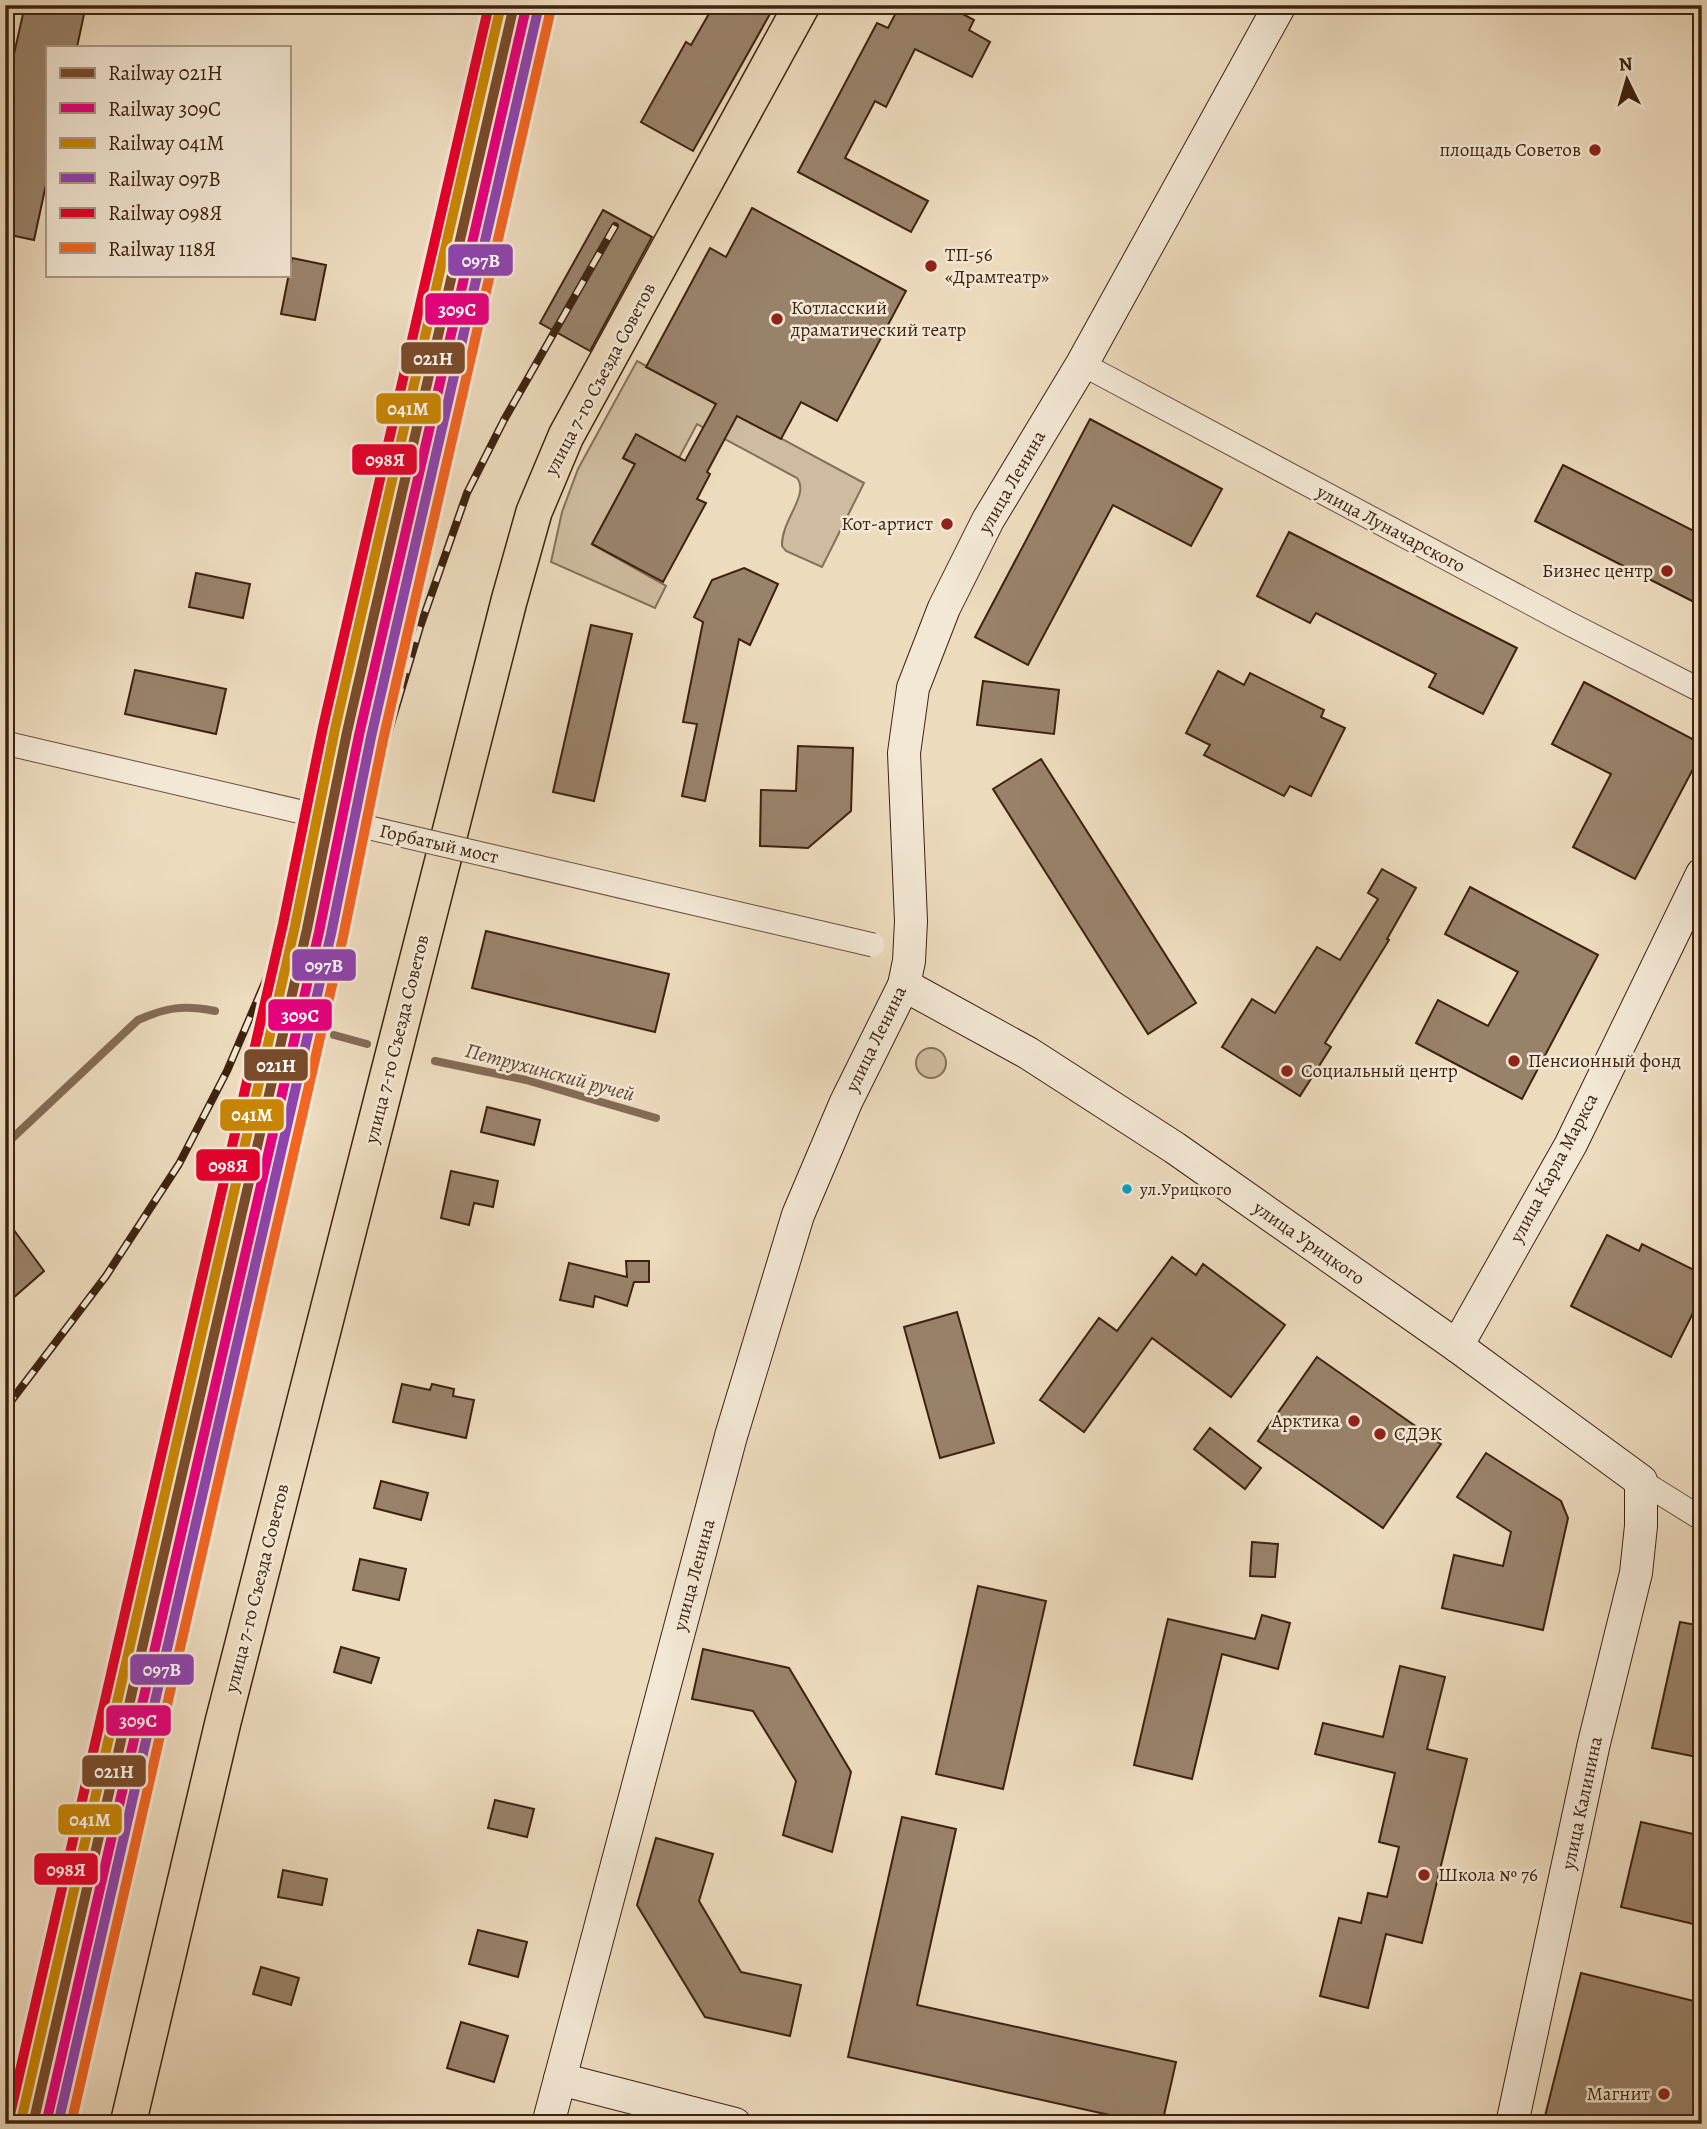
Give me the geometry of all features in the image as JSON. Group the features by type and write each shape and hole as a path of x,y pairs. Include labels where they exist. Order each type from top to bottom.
{"main road":[{"name":"улица 7-го Съезда Советов","path":"128,2124 226,1708 505,614 534,512 566,436 802,5"}],"street":[{"name":"улица Ленина","path":"548,2124 731,1436 797,1215 846,1102 904,985 909,961 911,920 904,753 913,688 944,608 988,520 1082,364 1280,5"},
{"name":"улица Луначарского","path":"1082,364 1566,622 1702,691"},
{"name":"Горбатый мост","path":"5,743 873,946"},
{"name":"улица Карла Маркса","path":"1457,1346 1571,1143 1702,874"},
{"name":"улица Урицкого","path":"904,985 1028,1053 1175,1148 1457,1346 1641,1480 1702,1519"},
{"name":"улица Калинина","path":"1512,2124 1589,1765 1636,1573 1642,1526 1641,1480"},
{"path":"560,2080 735,2124"}],"shaded area":[{"path":"637,361 864,483 822,567 786,551 782,546 786,527 800,492 797,478 697,424 679,458 636,435 623,458 635,464 592,544 666,586 655,608 551,562 562,512 578,469"},
{"path":"931,1048 937,1049 945,1057 945,1069 937,1077 931,1078 925,1077 917,1069 916,1063 917,1057 925,1049"}],"building":[{"path":"25,5 86,5 77,46 46,46 46,185 34,240 5,234 5,94"},
{"path":"714,5 775,5 693,151 641,122 686,42 691,45"},
{"path":"900,5 946,5 974,20 969,30 990,42 972,77 915,49 886,107 875,101 845,158 928,201 911,232 798,172 877,23 888,28"},
{"path":"752,208 906,291 837,421 801,402 781,439 737,416 707,472 710,474 697,499 706,503 663,582 592,544 635,464 623,458 636,434 685,461 716,404 646,367 710,248 726,257"},
{"path":"603,210 652,237 590,351 540,323"},
{"path":"292,258 326,265 315,320 281,314"},
{"path":"1090,419 1222,489 1191,546 1113,505 1028,665 975,637"},
{"name":"Бизнес центр","path":"1563,465 1702,535 1702,606 1535,521"},
{"path":"1289,532 1517,648 1483,714 1429,687 1436,674 1316,613 1310,623 1257,596"},
{"path":"744,568 778,584 750,645 739,639 705,801 682,796 697,724 683,722 703,622 694,617 712,580"},
{"path":"196,573 250,584 243,618 189,607"},
{"path":"591,625 632,634 594,801 553,792"},
{"path":"135,670 226,689 216,734 125,714"},
{"path":"1218,671 1244,685 1250,673 1324,710 1321,717 1345,728 1311,796 1290,786 1284,796 1204,755 1210,745 1186,733"},
{"path":"983,681 1059,690 1054,734 977,725"},
{"path":"1584,682 1702,744 1702,752 1635,879 1573,847 1611,774 1552,744"},
{"path":"798,746 853,748 851,811 808,848 760,846 761,790 796,791"},
{"path":"1041,759 1196,1003 1148,1034 993,789"},
{"path":"1382,869 1416,888 1387,939 1389,940 1325,1043 1331,1047 1300,1096 1222,1047 1252,999 1275,1013 1317,947 1340,960 1378,899 1368,893"},
{"path":"1470,887 1598,955 1522,1099 1416,1043 1438,1000 1488,1026 1518,972 1445,934"},
{"path":"486,931 669,974 655,1032 472,988"},
{"path":"487,1107 540,1120 534,1145 481,1132"},
{"path":"451,1171 498,1181 493,1207 474,1203 469,1225 441,1218"},
{"path":"5,1218 44,1271 5,1305"},
{"path":"1607,1235 1639,1251 1642,1244 1702,1274 1702,1295 1671,1357 1571,1306"},
{"path":"1172,1257 1196,1275 1203,1264 1285,1325 1231,1397 1152,1338 1084,1432 1040,1400 1099,1318 1117,1331"},
{"path":"626,1261 649,1261 649,1282 634,1282 627,1306 595,1296 593,1307 560,1300 569,1263 627,1277"},
{"path":"957,1312 994,1443 940,1458 904,1327"},
{"path":"1317,1357 1441,1444 1383,1528 1258,1441"},
{"path":"402,1384 430,1390 432,1384 454,1389 453,1396 474,1400 466,1438 393,1422"},
{"path":"1210,1428 1261,1468 1245,1489 1194,1449"},
{"path":"1486,1453 1561,1501 1568,1518 1543,1630 1442,1608 1454,1555 1503,1566 1511,1532 1457,1497"},
{"path":"381,1481 428,1493 421,1520 374,1508"},
{"path":"1252,1542 1278,1544 1275,1577 1250,1576"},
{"path":"360,1559 406,1569 399,1600 353,1590"},
{"path":"978,1586 1046,1601 1003,1789 936,1774"},
{"path":"1262,1615 1290,1623 1278,1669 1222,1654 1192,1779 1134,1765 1168,1619 1255,1639"},
{"path":"1680,1622 1702,1626 1702,1758 1652,1748"},
{"path":"341,1647 379,1658 371,1683 334,1672"},
{"path":"703,1649 789,1668 851,1772 832,1852 783,1835 796,1781 753,1711 692,1699"},
{"path":"1400,1666 1445,1677 1427,1749 1467,1759 1422,1943 1386,1934 1368,2008 1320,1996 1339,1918 1361,1923 1368,1893 1387,1897 1399,1847 1379,1842 1395,1773 1315,1754 1323,1723 1383,1737"},
{"path":"495,1800 534,1809 527,1837 488,1828"},
{"path":"902,1817 956,1829 917,2005 1176,2062 1162,2124 1150,2124 848,2057"},
{"path":"1641,1822 1702,1836 1702,1926 1621,1907"},
{"path":"656,1838 713,1854 699,1901 741,1972 801,1985 790,2036 705,2017 637,1905"},
{"path":"283,1870 327,1879 322,1905 278,1897"},
{"path":"478,1930 527,1942 518,1977 469,1964"},
{"path":"261,1967 299,1978 291,2005 253,1994"},
{"path":"1581,1973 1702,2003 1702,2124 1543,2124"},
{"path":"461,2022 508,2036 494,2082 447,2068"}],"waterway":[{"name":"Петрухинский ручей","path":"5,1145 138,1020 176,1008 215,1011"},
{"name":"Петрухинский ручей","path":"334,1035 367,1044"},
{"name":"Петрухинский ручей","path":"435,1061 526,1080 656,1118"}],"railway":[{"path":"388,734 420,627 467,493 504,420 615,226"},
{"path":"5,1409 106,1276 179,1164 227,1071 305,889 334,789"}],"rail line":[{"name":"098Я","path":"9,2119 283,924 323,727 489,5"},
{"name":"041М","path":"21,2121 295,926 335,729 501,5"},
{"name":"021Н","path":"33,2124 307,929 347,732 514,5"},
{"name":"309С","path":"46,2124 319,932 359,735 526,8"},
{"name":"097В","path":"58,2124 331,934 371,737 538,10"},
{"name":"118Я","path":"71,2124 343,937 383,740 550,13"}],"place":[{"name":"площадь Советов","path":"1595,150"},
{"name":"ТП-56 «Драмтеатр»","path":"931,266"},
{"name":"Котласский драматический театр","path":"777,319"},
{"name":"Кот-артист","path":"947,524"},
{"name":"Бизнес центр","path":"1667,571"},
{"name":"Пенсионный фонд","path":"1514,1061"},
{"name":"Социальный центр","path":"1287,1071"},
{"name":"ул.Урицкого","path":"1127,1189"},
{"name":"Арктика","path":"1354,1421"},
{"name":"СДЭК","path":"1380,1434"},
{"name":"Школа № 76","path":"1424,1875"},
{"name":"Магнит","path":"1664,2094"}]}
